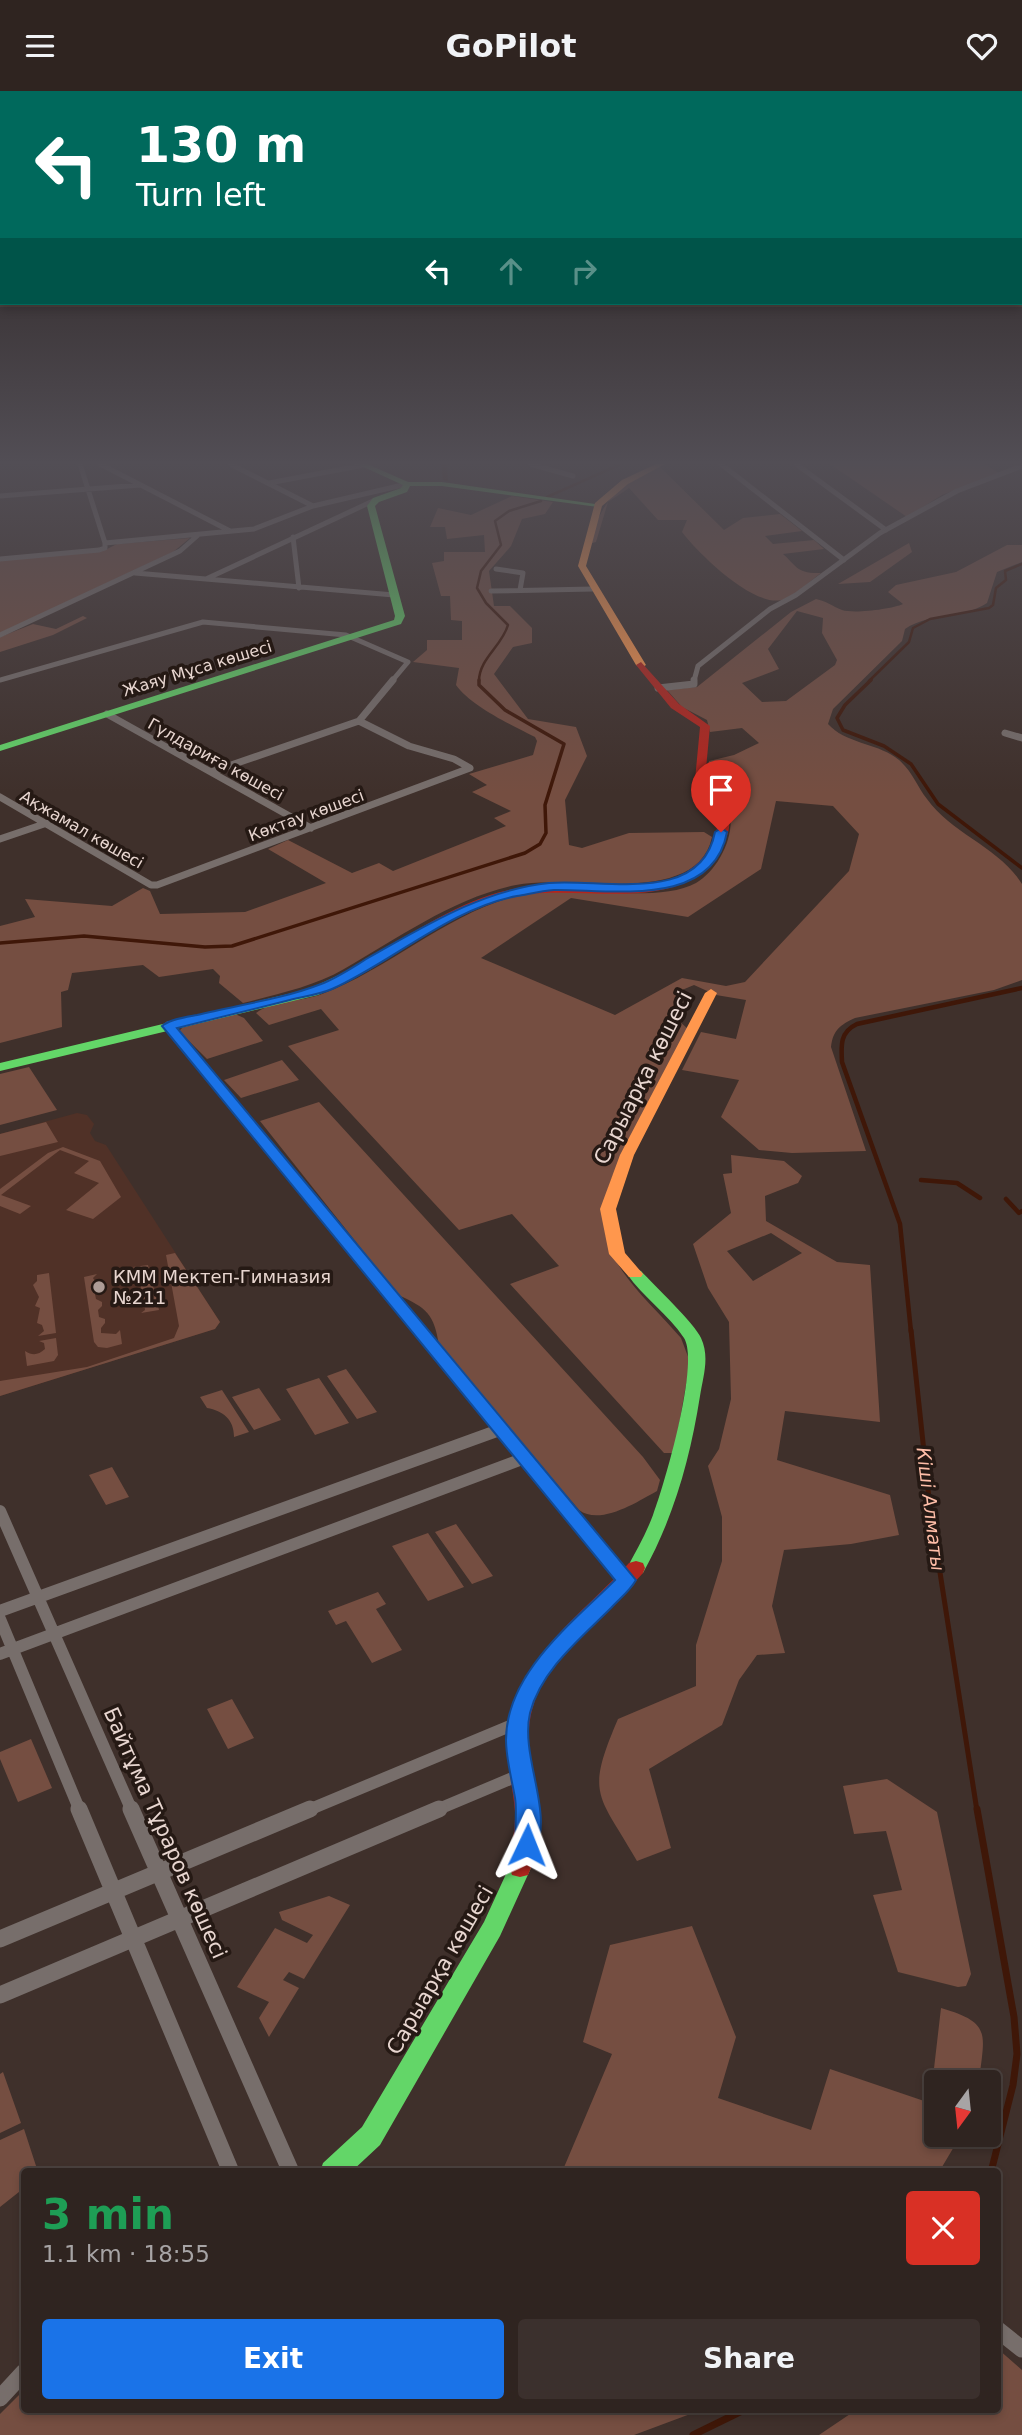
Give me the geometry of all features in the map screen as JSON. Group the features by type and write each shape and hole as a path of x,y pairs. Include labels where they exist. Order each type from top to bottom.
{"street":[{"path":"0,635 134,573"},
{"path":"139,573 394,595"},
{"path":"204,580 218,573"},
{"path":"297,573 299,588"},
{"name":"Жаяу Мұса көшесі","path":"0,748 397,622 400,615 388,573"},
{"path":"520,590 523,573"},
{"path":"0,1067 326,987 448,919 503,895 550,887 646,887 689,877 708,863 719,843 722,810 716,799 701,785 698,772 705,726 676,706 658,688 593,589 587,573"},
{"path":"658,688 694,684 694,672 698,666 770,609 796,596 825,573"},
{"path":"491,591 593,589"},
{"path":"0,680 203,622 352,638 408,664 359,721 211,772"},
{"name":"Гүлдариға көшесі","path":"107,714 312,828"},
{"name":"Көктау көшесі","path":"151,885 470,768 454,759 409,746 359,721"},
{"path":"1005,733 1022,737"},
{"name":"Ақжамал көшесі","path":"0,797 151,885"},
{"path":"0,839 47,823"},
{"name":"Сарыарқа көшесі","path":"336,2168 371,2136 514,1885 529,1826 517,1723 540,1671 626,1580 649,1548 671,1497 698,1357 693,1338 617,1254 609,1203 627,1154 711,993"},
{"path":"169,1026 626,1580"},
{"path":"0,1611 502,1429"},
{"path":"6,1651 525,1458"},
{"name":"Байтұма Тұраров көшесі","path":"0,1511 289,2168"},
{"path":"0,1619 6,1651 114,1891 229,2168"},
{"path":"0,1939 517,1723"},
{"path":"0,1995 522,1774"},
{"path":"1001,2332 1022,2349"},
{"path":"0,2397 21,2375"}],"shaded area":[{"path":"0,573 127,573 0,633"},
{"path":"435,573 489,573 494,606 510,606 532,628 532,643 513,647 494,674 528,719 576,727 587,756 565,800 569,845 582,848 629,833 704,832 712,837 702,859 683,873 658,880 629,883 540,883 493,891 448,909 320,981 243,1003 219,983 220,976 213,969 159,977 143,965 72,973 68,990 61,992 62,1027 0,1043 0,926 35,917 25,899 112,906 143,888 150,891 160,914 245,912 326,883 268,849 288,840 352,873 379,863 393,871 506,826 494,818 511,811 472,792 487,785 469,774 533,755 537,741 535,737 492,714 463,693 456,685 459,668 413,662 427,650 427,640 462,640 462,621 451,620 450,596 441,596"},
{"path":"724,573 821,573 785,599 773,600 759,596"},
{"path":"856,573 882,573 870,582 838,584"},
{"path":"950,573 997,573 987,603 968,611 925,620 905,629 902,641 833,709 828,724 843,735 887,752 901,761 937,811 1001,860 1022,884 1022,980 994,990 855,1018 838,1029 833,1036 831,1047 866,1151 792,1153 759,1150 721,1117 739,1080 682,1070 701,1032 736,1039 746,1000 716,995 694,985 682,990 670,1013 688,1029 613,1175 605,1201 604,1225 609,1246 618,1265 681,1338 690,1362 674,1453 664,1453 510,1284 559,1266 512,1214 459,1230 288,1046 339,1030 321,1009 269,1025 256,1013 279,1003 322,994 349,982 453,922 508,898 555,891 662,892 696,883 719,860 730,827 728,805 708,781 709,761 734,755 759,743 742,728 710,732 707,720 682,707 667,690 697,687 791,612 816,599 848,611 891,608 903,604 888,592 896,585","holes":["797,611 823,618 822,633 837,660 835,665 786,701 762,702 742,683 779,669 768,649","776,801 833,806 859,834 849,871 745,982 726,986 682,978 615,1015 481,958 571,898 688,917 761,869"]},
{"path":"83,616 87,618 53,635 0,652 0,637 33,624 56,629"},
{"path":"235,1014 244,1018 263,1041 207,1059 179,1031 185,1025"},
{"path":"282,1060 299,1080 241,1098 224,1080"},
{"path":"29,1067 57,1110 0,1125 0,1074"},
{"path":"319,1102 643,1457 660,1480 657,1491 608,1514 588,1514 579,1510 439,1345 435,1326 428,1313 398,1295 260,1121"},
{"name":"КММ Мектеп-Гимназия №211","path":"77,1113 87,1115 94,1124 90,1133 95,1141 106,1145 220,1322 215,1329 0,1396 0,1134"},
{"path":"46,1122 58,1142 0,1156 0,1134"},
{"path":"63,1147 100,1161 121,1197 93,1219 66,1210 99,1183 74,1173 89,1161 60,1150 1,1195 31,1206 20,1214 0,1206 0,1189 48,1153"},
{"path":"731,1155 784,1161 802,1176 798,1183 765,1196 766,1221 837,1262 870,1265 880,1422 785,1411 777,1460 890,1495 899,1535 851,1544 784,1550 772,1606 785,1653 757,1655 739,1680 722,1725 649,1769 671,1848 637,1861 605,1806 599,1780 608,1744 618,1719 696,1686 696,1645 722,1561 722,1517 708,1466 719,1449 731,1399 729,1322 708,1288 693,1244 731,1213 723,1174 732,1173","holes":["771,1233 802,1253 753,1281 727,1251"]},
{"path":"175,1253 220,1322 215,1329 0,1396 0,1381 87,1367 174,1338 179,1326 166,1255"},
{"path":"148,1265 159,1310 141,1313 145,1310 144,1303 139,1302 141,1286 136,1285 138,1271 133,1267"},
{"path":"49,1273 56,1333 38,1336 44,1331 42,1325 37,1323 40,1308 35,1306 39,1297 33,1285 37,1281 37,1275"},
{"path":"97,1274 93,1278 100,1290 95,1294 96,1299 102,1302 98,1310 99,1317 105,1319 101,1333 116,1334 120,1330 122,1344 107,1348 98,1347 94,1342 84,1277"},
{"path":"56,1338 58,1355 54,1361 27,1366 25,1351 38,1354 45,1349 44,1343 39,1341"},
{"path":"346,1369 377,1412 357,1419 327,1376"},
{"path":"319,1378 349,1423 315,1435 286,1389"},
{"path":"259,1388 281,1420 254,1430 232,1397"},
{"path":"222,1390 249,1432 234,1437 230,1421 218,1411 207,1408 200,1397"},
{"path":"112,1467 129,1497 106,1505 89,1475"},
{"path":"456,1524 493,1576 472,1584 435,1532"},
{"path":"428,1533 464,1587 428,1601 392,1546"},
{"path":"378,1592 386,1604 376,1609 402,1650 372,1663 346,1621 336,1625 328,1611"},
{"path":"232,1699 254,1738 228,1749 207,1709"},
{"path":"31,1739 52,1788 18,1802 0,1759 0,1752"},
{"path":"887,1779 937,1812 971,1974 966,1986 958,1987 898,1972 873,1895 902,1890 886,1831 854,1834 843,1786"},
{"path":"329,1896 350,1905 304,1979 289,1972 283,1980 299,1988 269,2037 259,2018 269,2002 237,1987 275,1928 307,1943 313,1935 282,1920 279,1912"},
{"path":"692,1926 736,2037 718,2098 811,2130 830,2069 924,2101 924,2147 954,2147 941,2168 564,2168 612,2054 583,2042 610,1945"},
{"path":"941,2008 970,2019 977,2025 983,2041 980,2070 934,2070"},
{"path":"3,2072 21,2123 0,2133 0,2074"},
{"path":"24,2129 37,2168 21,2168 21,2190 0,2207 0,2140"},
{"path":"1001,2352 1022,2370 1022,2435 819,2435 852,2413 1001,2413"},
{"path":"21,2393 21,2413 693,2413 634,2435 0,2435 0,2414"}],"waterway":[{"path":"479,681 483,666 508,625 486,603 477,588 480,573"},
{"name":"Кіші Алматы","path":"869,681 909,642 913,628 930,619 993,605 996,588 1006,580 1005,573"},
{"name":"Кіші Алматы","path":"871,680 845,705 837,718 843,730 884,746 911,764 938,804 1022,868"},
{"path":"0,943 84,936 205,947 232,946 525,853 540,844 546,833 545,805 564,744 505,710 479,685 479,681"},
{"name":"Кіші Алматы","path":"911,1332 900,1224 842,1062 843,1040 847,1031 857,1024 1022,988"},
{"path":"921,1180 957,1183 980,1198"},
{"path":"1006,1199 1019,1213 1022,1211"},
{"name":"Кіші Алматы","path":"911,1330 930,1508 977,1811"},
{"name":"Кіші Алматы","path":"977,1809 1014,2017 1017,2054 1013,2085 992,2168"},
{"name":"Кіші Алматы","path":"693,2435 738,2413"}],"traffic: fast":[{"path":"0,748 398,622 400,616 389,573"},
{"path":"0,1067 313,992 367,966"},
{"path":"635,1274 693,1338 698,1357 678,1466 661,1518 636,1568"},
{"path":"336,2168 371,2136 492,1929 520,1868"}],"traffic: slow":[{"path":"586,573 641,665"},
{"path":"635,1274 617,1254 608,1209 627,1155 711,993"}],"traffic: jam":[{"path":"367,966 450,917 504,895 552,887 620,890 667,886 687,878 704,865 719,842 723,819 720,806 700,780 705,726 675,706 641,665"},
{"path":"520,1868 526,1834 518,1735 522,1709 531,1686 545,1664 636,1568"}],"place":[{"name":"КММ Мектеп-Гимназия №211","path":"99,1287"}],"route":[{"path":"527,1845 529,1814 517,1740 520,1713 531,1687 551,1657 626,1580 169,1026 326,987 448,919 517,891 570,886 646,887 676,882 700,871 708,863 715,853 721,832"}]}
